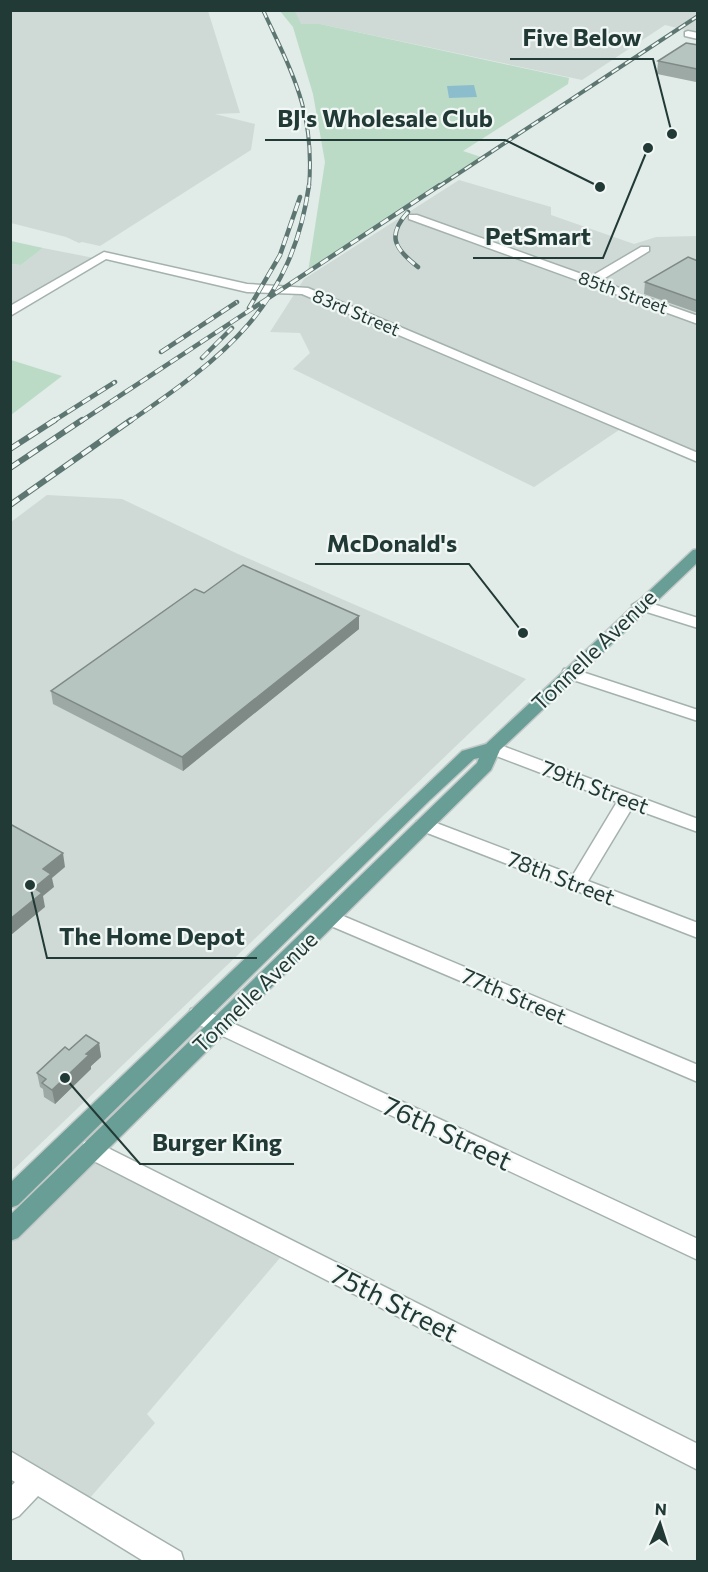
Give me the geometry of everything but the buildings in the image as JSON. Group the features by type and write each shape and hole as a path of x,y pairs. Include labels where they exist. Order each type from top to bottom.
{"main road":[{"name":"Tonnelle Avenue","path":"10,1231 484,766 492,748 640,605 698,553"},
{"name":"Tonnelle Avenue","path":"10,1198 468,755 492,748"}],"street":[{"name":"85th Street","path":"413,217 698,320"},
{"path":"591,281 645,249"},
{"name":"83rd Street","path":"10,312 104,255 247,288 304,291 698,458"},
{"path":"640,605 698,622"},
{"path":"570,673 698,716"},
{"name":"79th Street","path":"492,748 698,826"},
{"path":"577,884 627,800"},
{"name":"78th Street","path":"424,825 698,931"},
{"name":"77th Street","path":"331,918 698,1074"},
{"name":"76th Street","path":"198,1015 219,1027 698,1250"},
{"name":"75th Street","path":"92,1149 698,1458"},
{"path":"10,1464 171,1562"},
{"path":"10,1507 35,1479"}],"shaded area":[{"path":"11,11 208,11 240,113 215,114 255,124 251,150 100,246 79,243 66,237 11,223"},
{"path":"295,11 697,11 697,33 665,25 582,80 320,24 300,24"},
{"path":"459,180 551,207 551,215 634,244 656,237 697,236 697,455 625,426 534,487 293,369 310,353 300,333 270,332 304,279"},
{"path":"43,248 94,258 11,312 11,264 21,265"},
{"path":"47,495 122,499 238,554 526,679 11,1172 11,522"},
{"path":"94,1155 285,1252 147,1414 155,1423 89,1499 11,1451 10,1239"}],"green space":[{"path":"280,11 295,11 301,24 320,24 569,78 568,84 463,151 484,158 308,272 325,162 313,94 293,27"},
{"path":"11,241 43,248 21,265 11,264"},
{"path":"10,360 62,376 11,415"}],"water":[{"path":"474,85 477,97 449,98 447,86"}],"railway":[{"path":"263,10 300,95 309,137 309,187"},
{"path":"438,187 698,16"},
{"path":"269,298 287,264 300,227 309,185"},
{"path":"269,298 440,185"},
{"path":"249,308 280,255 300,197"},
{"path":"408,212 397,228 396,242 404,254 418,267"},
{"path":"80,422 269,298"},
{"path":"129,422 195,375 248,324 269,298"},
{"path":"161,352 237,302"},
{"path":"202,358 232,328"},
{"path":"52,422 115,382"},
{"path":"10,449 55,420"},
{"path":"10,468 82,420"},
{"path":"10,505 131,420"}],"place":[{"name":"Five Below","path":"672,134"},
{"name":"PetSmart","path":"648,148"},
{"name":"BJ's Wholesale Club","path":"600,187"},
{"name":"McDonald's","path":"523,633"},
{"name":"The Home Depot","path":"30,885"},
{"name":"Burger King","path":"65,1078"}]}
